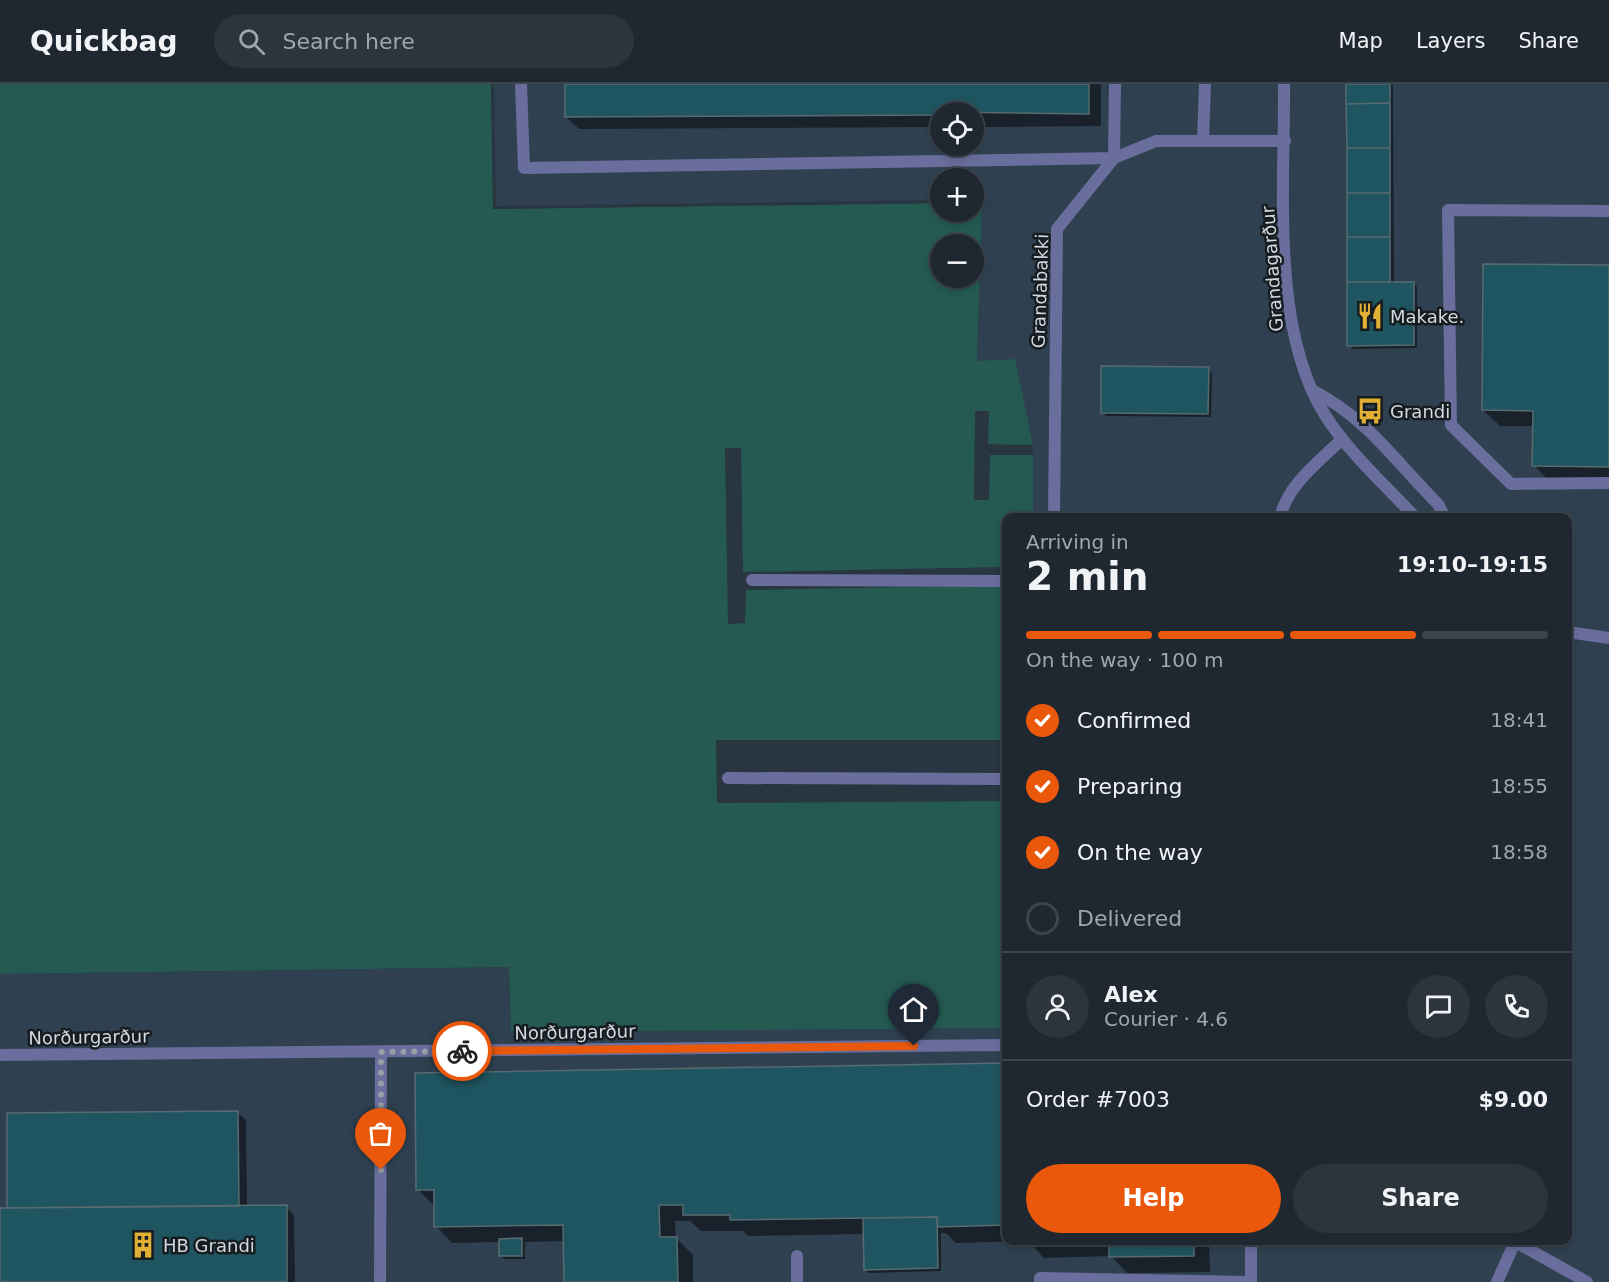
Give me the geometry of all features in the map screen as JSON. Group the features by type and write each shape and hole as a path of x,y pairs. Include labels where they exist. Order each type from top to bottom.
{"street":[{"path":"521,84 524,168 1114,158 1156,141 1285,141"},
{"path":"1114,158 1115,84"},
{"path":"1203,141 1205,84"},
{"name":"Grandagarður","path":"1284,84 1287,286 1295,342 1312,390 1325,415 1342,439 1411,513"},
{"name":"Grandabakki","path":"1054,513 1057,229 1114,158"},
{"path":"1609,211 1448,210 1451,425 1511,484 1609,483"},
{"path":"1312,390 1339,404 1364,424 1438,504 1442,513"},
{"path":"1281,513 1282,506 1294,487 1342,439"},
{"path":"752,580 1002,581"},
{"path":"1572,633 1609,638"},
{"path":"728,778 1002,779"},
{"name":"Norðurgarður","path":"0,1055 1002,1045"},
{"path":"380,1282 381,1052"},
{"path":"1040,1282 1040,1278 1249,1282 1251,1245"},
{"path":"1497,1282 1512,1245"},
{"path":"1519,1245 1587,1282"},
{"path":"797,1256 797,1282"}],"shaded area":[{"path":"0,84 491,84 493,209 930,203 930,222 981,222 981,234 930,234 930,288 979,288 977,361 1015,359 1033,445 1033,513 1002,513 1002,1028 511,1032 509,967 0,974"},
{"name":"Grandi","path":"491,84 1609,84 1609,1282 0,1282 0,974 509,967 511,1032 1002,1028 1002,1245 1572,1245 1572,513 1033,513 1033,445 1014,359 977,362 979,288 984,288 984,234 981,234 981,222 984,222 984,168 930,168 930,203 493,209"}],"pier":[{"path":"491,84 494,84 496,206 930,200 930,203 493,209"},
{"path":"975,411 989,411 988,444 1033,445 1033,455 990,455 989,500 974,500"},
{"path":"725,448 741,448 743,572 1002,567 1002,585 746,590 745,623 728,624"},
{"path":"716,740 1002,740 1002,801 717,803"}],"building":[{"path":"565,84 1089,84 1089,114 984,113 984,102 930,102 930,115 565,117"},
{"path":"1346,84 1390,84 1390,103 1346,104"},
{"path":"1390,103 1390,148 1347,148 1346,104"},
{"path":"1347,148 1390,148 1390,193 1347,193"},
{"path":"1347,193 1390,193 1390,237 1347,237"},
{"path":"1347,237 1390,237 1390,282 1347,282"},
{"path":"1483,264 1609,265 1609,467 1532,466 1533,411 1482,410"},
{"path":"1347,282 1414,282 1414,345 1347,346"},
{"path":"1101,366 1209,367 1208,414 1101,413"},
{"path":"1002,1063 1002,1225 938,1227 937,1217 730,1220 730,1215 683,1215 683,1205 659,1205 660,1237 677,1237 678,1282 564,1282 563,1225 434,1227 434,1190 416,1190 415,1073"},
{"path":"238,1111 239,1206 7,1208 7,1113"},
{"name":"HB Grandi","path":"287,1205 287,1282 0,1282 0,1208"},
{"path":"937,1217 938,1268 864,1270 863,1218"},
{"path":"522,1238 522,1256 499,1256 499,1239"},
{"path":"1109,1245 1194,1245 1194,1256 1109,1257"}],"way so far":[{"path":"381,1170 381,1052 462,1051"}],"place":[{"name":"Makake.","path":"1370,316"},
{"name":"Grandi","path":"1370,411"},
{"name":"HB Grandi","path":"143,1245"}],"route":[{"path":"462,1051 914,1046"}]}
